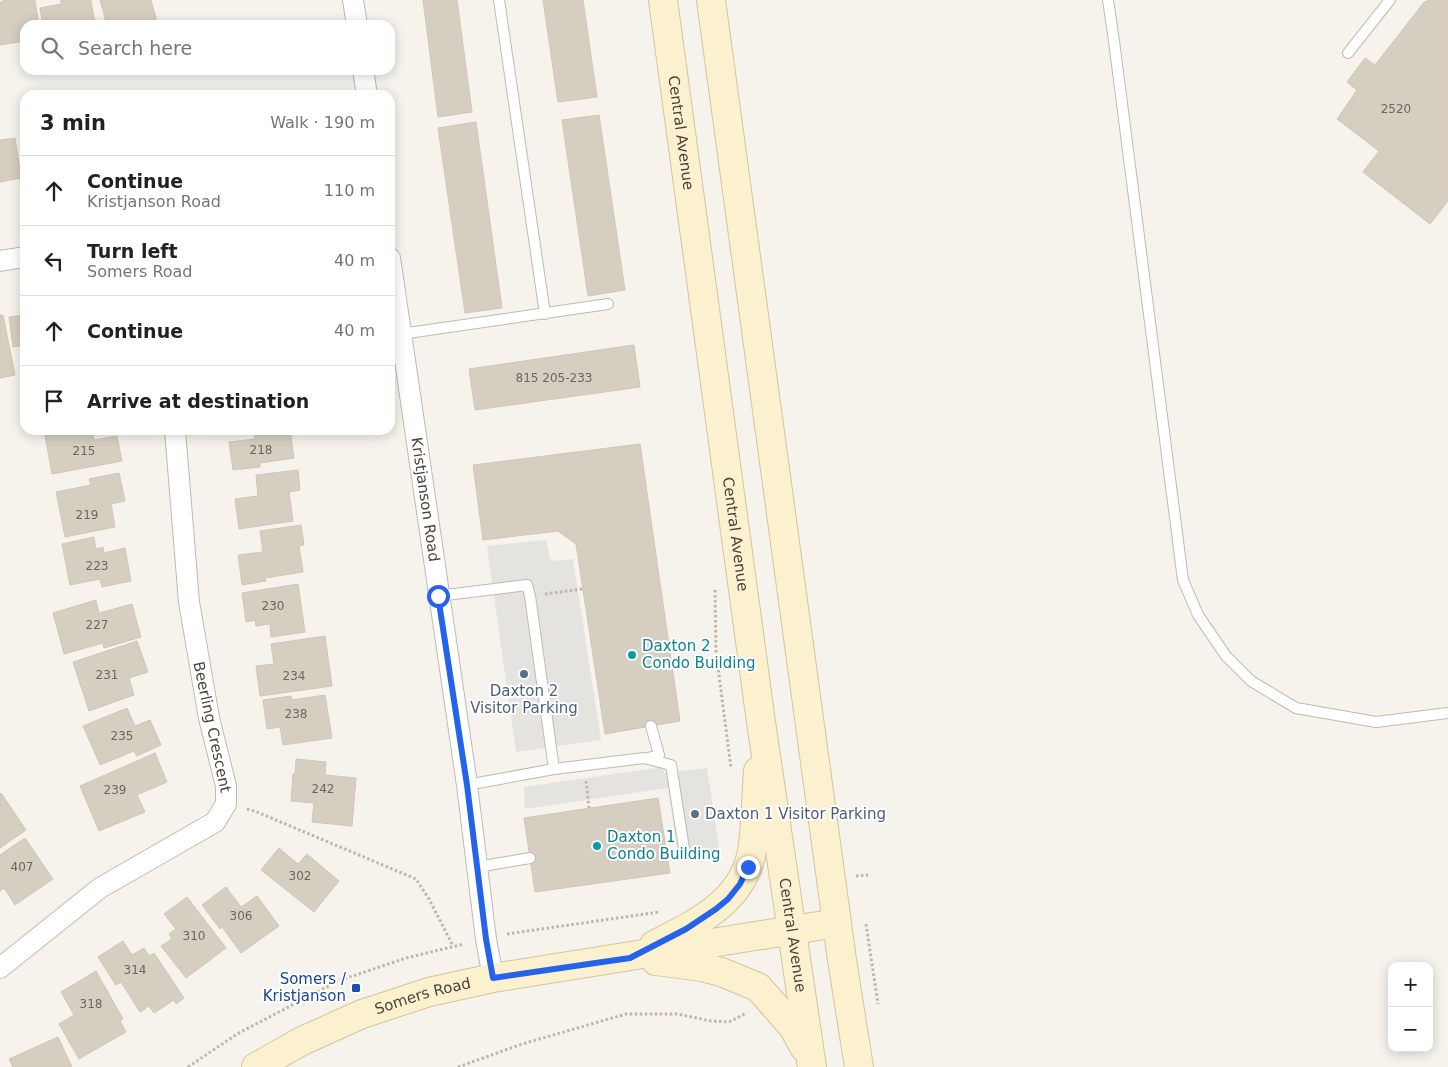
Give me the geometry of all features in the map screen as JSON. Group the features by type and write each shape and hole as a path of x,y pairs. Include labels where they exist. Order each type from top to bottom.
{"main road":[{"name":"Central Avenue","path":"663,0 761,722 812,1065"},
{"path":"711,0 859,1067"},
{"path":"630,958 701,920 728,899 740,884 748,867 753,844 761,722"},
{"name":"Somers Road","path":"256,1067 302,1041 362,1014 429,992 493,978 630,958 838,923"},
{"path":"630,958 702,967 721,972 758,987 793,1027 812,1065"}],"street":[{"path":"353,0 356,20"},
{"path":"364,75 366,90"},
{"path":"0,261 20,258"},
{"name":"Kristjanson Road","path":"395,293 467,785 486,939 493,978"},
{"name":"Beerling Crescent","path":"0,968 100,888 215,822 226,804 226,786 209,718 189,602 175,435"}],"lane":[{"path":"499,0 544,314"},
{"path":"1108,0 1183,580 1198,614 1226,656 1251,681 1296,708 1376,722 1448,713"},
{"path":"1348,53 1390,0"},
{"path":"401,334 608,304"},
{"path":"438,596 527,585 554,769"},
{"path":"467,785 554,769 584,767 659,755 651,726"},
{"path":"644,758 671,765 685,855"},
{"path":"477,867 530,858"}],"path":[{"path":"530,596 582,589"},
{"path":"584,767 589,808"},
{"path":"257,812 416,879 429,899 453,946"},
{"path":"188,1067 237,1034 338,981 406,958 516,933 663,911"},
{"path":"458,1067 522,1044 626,1014 677,1014 711,1021 729,1022 742,1015 758,987"}],"shaded area":[{"path":"546,540 551,561 573,559 601,740 516,752 487,546"},
{"path":"662,767 664,773 707,768 720,853 679,859 668,788 525,809 524,787"}],"building":[{"path":"3,0 35,0 38,20 20,20 20,42 0,45 0,2 3,2"},
{"path":"61,0 91,0 94,20 42,20 40,8 61,4"},
{"path":"100,0 151,0 157,20 106,20"},
{"path":"423,0 457,0 472,112 438,117"},
{"path":"543,0 583,0 597,97 558,102"},
{"path":"1448,0 1448,201 1430,224 1363,172 1379,151 1337,119 1357,90 1347,82 1365,58 1375,65 1425,1"},
{"path":"599,115 625,290 588,296 562,120"},
{"path":"476,122 502,308 465,313 438,128"},
{"path":"15,138 20,178 0,182 0,140"},
{"path":"0,315 3,315 15,375 0,378"},
{"path":"20,316 20,346 13,347 9,317"},
{"path":"634,345 640,387 475,410 469,369"},
{"path":"45,435 93,435 94,440 117,436 122,461 52,474"},
{"path":"254,435 291,435 294,458 260,463 260,467 233,470 229,442 255,439"},
{"name":"Daxton 2 Condo Building","path":"640,444 680,721 605,734 576,544 558,531 483,540 473,465"},
{"path":"298,470 300,490 289,492 293,521 239,529 235,499 258,496 256,475"},
{"path":"119,473 125,501 111,504 115,527 65,537 56,492 91,485 89,479"},
{"path":"301,525 304,545 299,546 303,572 265,578 266,581 242,585 238,555 263,552 260,531"},
{"path":"94,537 96,549 103,547 104,553 125,548 131,581 102,587 100,579 70,585 62,544"},
{"path":"298,584 305,632 271,637 270,624 256,626 255,620 246,622 242,593"},
{"path":"96,600 99,613 132,604 141,637 104,648 103,643 64,654 53,613"},
{"path":"325,636 332,686 260,696 256,666 274,664 271,644"},
{"path":"137,641 148,672 129,678 134,695 89,711 73,662"},
{"path":"325,695 332,738 283,745 280,727 267,729 263,700 291,696 292,700"},
{"path":"127,708 135,726 150,720 161,745 137,756 134,751 100,765 83,726"},
{"path":"155,753 167,782 137,795 145,812 99,831 80,786"},
{"path":"296,759 326,762 325,775 356,778 352,826 312,822 314,803 291,801"},
{"path":"0,794 26,830 0,848"},
{"name":"Daxton 1 Condo Building","path":"658,798 670,873 535,892 524,818"},
{"path":"25,838 53,879 15,905 4,888 0,891 0,855"},
{"path":"279,848 298,864 307,854 339,881 314,912 261,870"},
{"path":"226,887 241,907 257,896 279,926 241,953 222,927 220,929 202,905"},
{"path":"187,897 226,948 186,978 161,946 172,939 169,934 176,929 164,914"},
{"path":"123,941 132,955 144,948 149,956 154,953 184,998 176,1004 174,1000 154,1013 149,1006 140,1012 121,982 116,985 98,957"},
{"path":"96,971 123,1019 120,1021 126,1032 79,1059 59,1024 74,1015 61,992"},
{"path":"58,1037 72,1067 13,1067 9,1059"}],"place":[{"name":"Daxton 2 Condo Building","path":"632,655"},
{"name":"Daxton 2 Visitor Parking","path":"524,674"},
{"name":"Daxton 1 Visitor Parking","path":"695,814"},
{"name":"Daxton 1 Condo Building","path":"597,846"},
{"name":"Somers / Kristjanson","path":"356,988"}],"route":[{"path":"438,596 467,785 486,939 493,978 630,958 686,929 716,909 728,899 740,884 748,867"}]}
